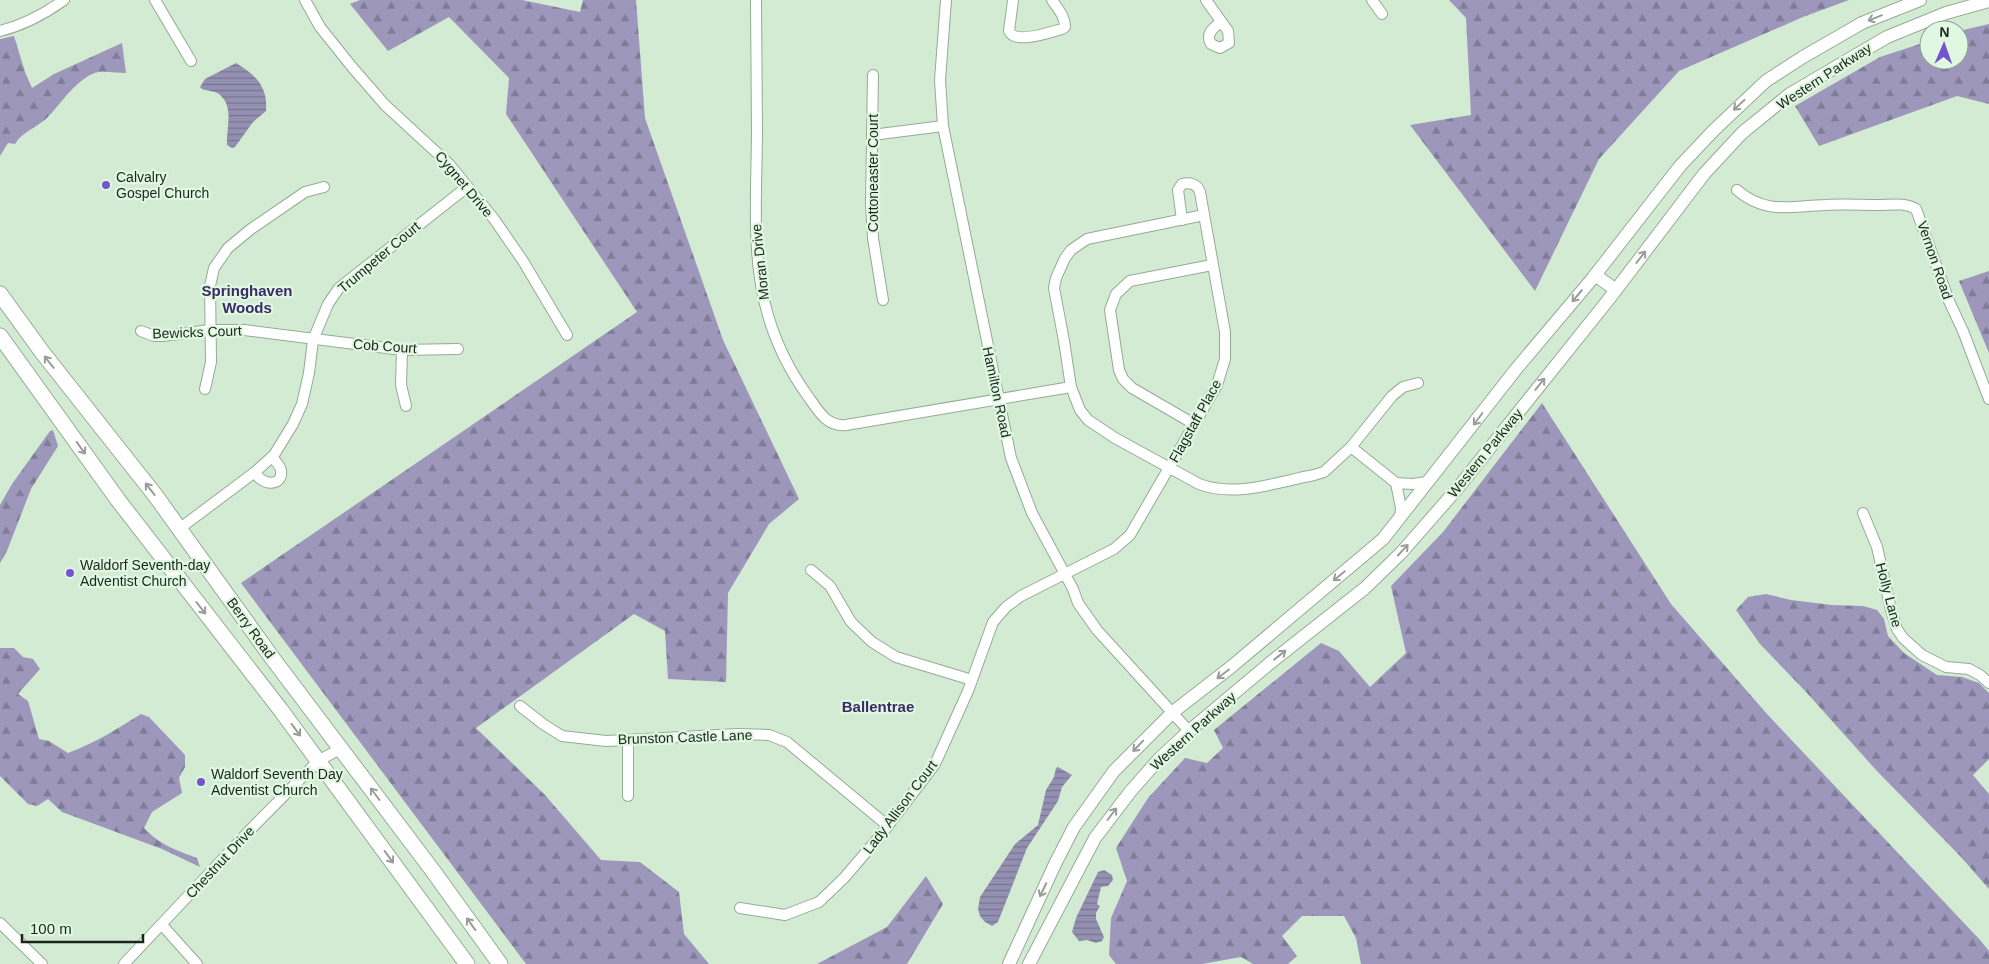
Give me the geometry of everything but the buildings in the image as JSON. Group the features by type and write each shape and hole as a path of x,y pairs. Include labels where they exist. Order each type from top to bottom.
{"highway":[{"name":"Berry Road","path":"0,294 42,352 155,495 178,529 500,964"},
{"name":"Berry Road","path":"0,336 118,500 280,709 467,964"}],"main road":[{"name":"Western Parkway","path":"1009,964 1074,827 1114,771 1173,712 1231,667 1383,539 1517,368 1595,274 1680,166 1714,130 1766,81 1803,57 1862,23 1920,0"},
{"name":"Western Parkway","path":"1029,964 1095,838 1136,785 1159,759 1189,731 1270,663 1365,588 1401,553 1457,489 1616,290 1704,174 1742,133 1790,94 1887,37 1946,13 1989,1"},
{"path":"1595,274 1616,290"}],"street":[{"path":"0,31 16,27 44,14 64,0"},
{"path":"155,0 191,61"},
{"name":"Cygnet Drive","path":"305,0 320,27 357,74 385,105 449,164 513,245 567,335"},
{"name":"Moran Drive","path":"756,0 756,236 758,270 762,295 776,340 797,381 821,416 829,423 838,426 1070,387"},
{"name":"Hamilton Road","path":"946,0 940,80 943,126 1011,458 1024,495 1078,603 1097,630 1189,731"},
{"path":"1012,0 1010,31 1011,36 1016,38 1036,36 1062,30 1065,27 1065,21 1052,0"},
{"path":"1206,0 1221,22"},
{"path":"1372,0 1382,14"},
{"name":"Cottoneaster Court","path":"873,75 871,208 873,238 883,300"},
{"path":"872,135 943,126"},
{"name":"Flagstaff Place","path":"1064,573 1114,549 1130,535 1222,375 1225,356 1225,332 1198,188 1191,183 1186,183 1180,187 1178,194 1182,220"},
{"path":"205,389 211,362 210,286 214,268 228,248 250,230 305,192 324,187"},
{"name":"Trumpeter Court","path":"178,529 256,472 272,457 294,424 302,404 309,373 313,340 328,304 339,288 467,187"},
{"name":"Vernon Road","path":"1737,190 1756,202 1776,207 1824,204 1900,204 1916,209 1942,285 1963,331 1989,399"},
{"path":"1204,215 1097,236 1070,250 1065,258 1056,278 1054,288 1070,387 1079,408 1088,420 1115,438 1212,490 1229,491 1324,472 1351,447 1392,396 1403,387 1418,383"},
{"path":"1194,424 1132,388 1123,379 1119,370 1110,310 1112,300 1116,294 1130,281 1212,265"},
{"name":"Bewicks Court","path":"141,331 154,336 163,336 210,330 261,331 313,340"},
{"name":"Cob Court","path":"313,340 402,350 458,349"},
{"path":"402,350 401,384 406,406"},
{"path":"1351,447 1396,483 1428,482"},
{"path":"256,472 258,478 265,482 278,480 281,470 272,457"},
{"path":"1396,483 1401,508 1400,519"},
{"name":"Holly Lane","path":"1863,513 1877,547 1897,629 1903,638 1922,655 1946,667 1969,669 1989,683"},
{"path":"811,570 830,586 851,622 872,642 896,657 972,680"},
{"name":"Lady Allison Court","path":"740,908 785,915 819,902 844,878 888,826 935,764 972,680 993,622 1006,607 1021,596 1064,573"},
{"name":"Brunston Castle Lane","path":"520,706 542,724 562,736 606,741 738,734 769,735 787,742 888,826"},
{"path":"628,740 628,796"},
{"name":"Chestnut Drive","path":"124,964 249,831 318,761 340,749"},
{"path":"0,923 42,964"},
{"path":"162,925 197,964"}],"green space":[{"path":"360,0 522,0 580,12 583,0 636,0 645,118 723,340 799,499 769,524 728,593 726,682 668,679 665,631 634,614 476,728 545,795 601,860 640,862 679,892 684,934 709,964 526,964 241,583 637,312 506,114 509,78 449,17 388,51 350,4"},
{"path":"1449,0 1849,0 1803,17 1679,71 1599,159 1535,291 1410,125 1471,115 1466,18"},
{"path":"1989,24 1989,104 1957,96 1819,146 1795,106 1880,57 1919,44 1919,70 1969,70 1969,29"},
{"path":"14,36 32,88 54,74 122,43 126,73 99,72 84,79 70,91 47,118 21,136 15,144 8,143 0,156 0,39"},
{"path":"1989,271 1989,353 1959,281"},
{"path":"1542,403 1671,604 1767,714 1980,940 1989,951 1989,964 1361,964 1356,938 1344,916 1302,916 1282,936 1297,956 1288,964 1253,964 1241,957 1202,964 1116,964 1109,955 1111,918 1127,881 1116,848 1148,798 1185,758 1207,763 1223,748 1214,730 1321,643 1339,651 1370,687 1406,653 1391,586 1443,532"},
{"path":"53,430 58,446 31,489 7,551 0,563 0,505 12,484 50,431"},
{"path":"1766,594 1791,600 1832,605 1863,606 1877,610 1884,619 1888,636 1904,653 1937,675 1962,677 1979,683 1989,693 1989,759 1973,775 1989,794 1989,889 1760,644 1736,610 1748,597"},
{"path":"0,648 14,648 23,657 33,659 40,669 18,694 28,701 39,739 49,741 68,753 97,740 141,714 149,717 185,755 185,767 179,778 182,793 152,812 144,828 162,843 197,858 200,867 162,849 62,812 48,799 37,806 28,804 0,776"},
{"path":"926,876 943,904 907,964 817,964 887,927"}],"shaded area":[{"path":"236,63 255,77 263,88 266,111 253,122 235,147 232,148 227,145 228,113 225,101 217,93 200,87 205,79"},
{"path":"1058,767 1072,775 1062,787 1058,801 1027,848 998,922 992,926 980,916 978,909 980,897 1015,844 1038,825 1046,790"},
{"path":"1104,870 1112,875 1113,880 1108,886 1101,887 1097,904 1100,906 1096,913 1096,919 1104,937 1102,941 1096,943 1087,940 1079,941 1072,932 1076,918 1098,872"}],"place":[{"name":"Calvalry Gospel Church","path":"106,185"},
{"name":"Waldorf Seventh-day Adventist Church","path":"70,573"},
{"name":"Waldorf Seventh Day Adventist Church","path":"201,782"}],"district":[{"name":"Springhaven Woods","path":"247,298"},
{"name":"Ballentrae","path":"878,706"}]}
